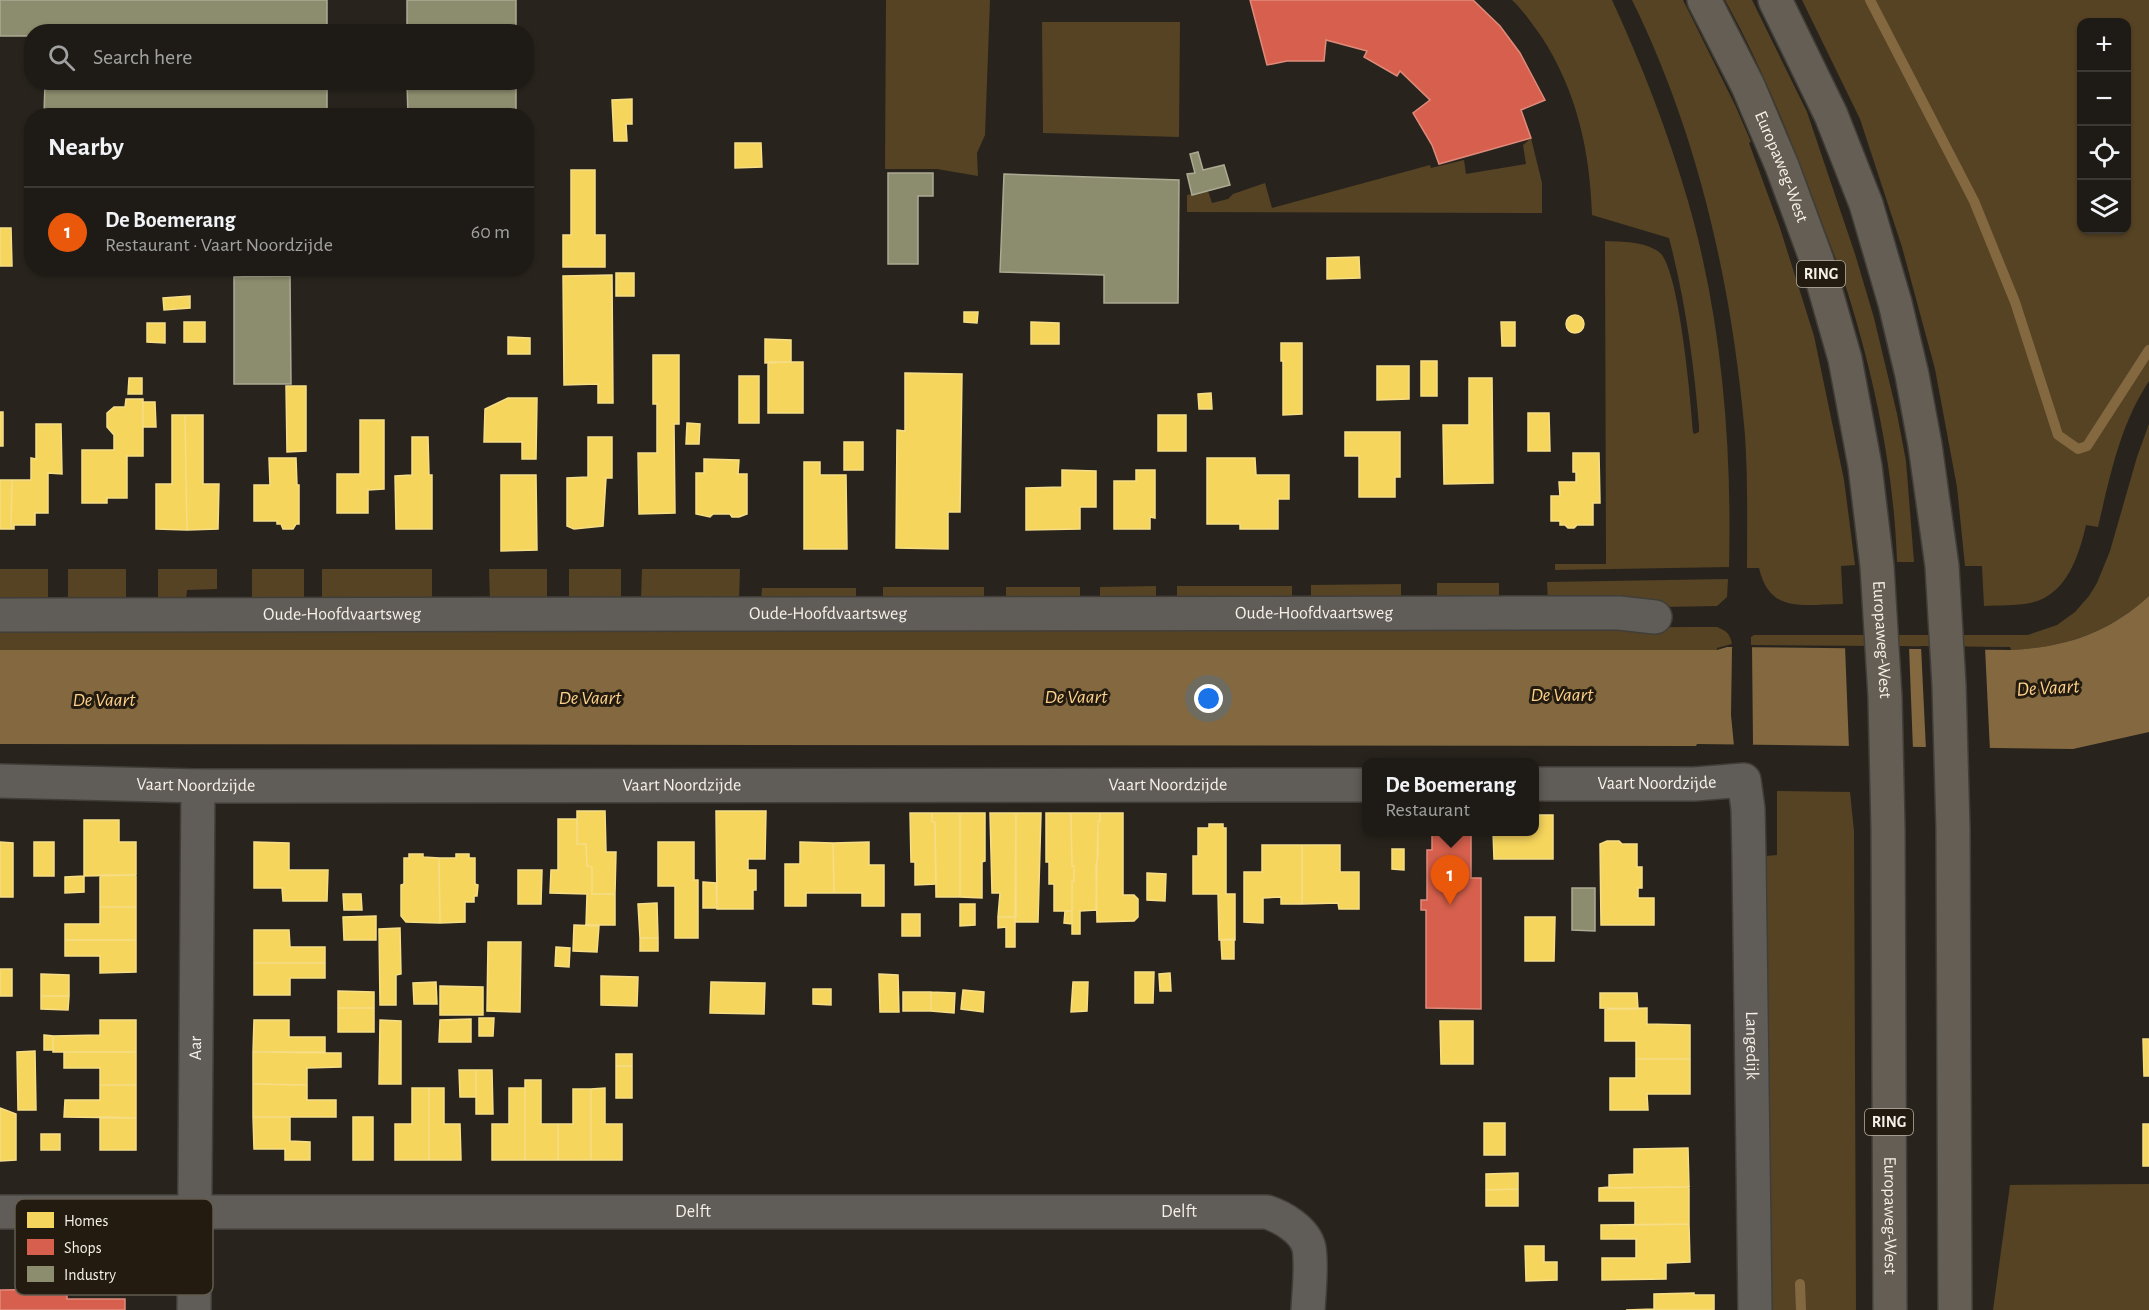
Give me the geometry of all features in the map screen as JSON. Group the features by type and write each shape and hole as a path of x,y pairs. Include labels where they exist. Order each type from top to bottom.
{"main road":[{"name":"Europaweg-West","path":"1704,0 1748,86 1782,166 1817,261 1845,358 1865,466 1877,566 1885,696 1888,830 1890,1310"},
{"path":"1775,0 1831,115 1866,204 1912,375 1925,446 1942,566 1949,686 1953,829 1955,1310"}],"street":[{"name":"Oude-Hoofdvaartsweg","path":"0,615 1619,613 1655,617"},
{"name":"Vaart Noordzijde","path":"1539,784 1695,784 1744,780"},
{"name":"Langedijk","path":"1744,780 1748,809 1749,857 1755,1310"},
{"name":"Vaart Noordzijde","path":"0,781 198,786 1362,785"},
{"name":"Aar","path":"193,1199 198,786"},
{"name":"Delft","path":"213,1211 1267,1212 1284,1218 1295,1227 1309,1246 1308,1310"},
{"name":"Delft","path":"0,1212 15,1212"},
{"name":"Aar","path":"194,1295 194,1310"}],"shaded area":[{"path":"886,0 990,0 985,135 977,153 978,176 937,169 885,169"},
{"path":"1512,0 1612,0 1654,99 1688,201 1700,246 1717,336 1729,475 1729,567 1555,570 1555,564 1606,564 1605,241 1633,243 1653,248 1659,252 1666,263 1683,336 1694,434 1699,432 1699,426 1688,331 1669,238 1592,215 1584,145 1564,78 1541,36"},
{"path":"1632,0 1683,0 1751,142 1749,143 1780,228 1814,336 1844,480 1855,565 1841,566 1843,604 1790,604 1771,593 1764,583 1759,568 1747,568 1745,435 1731,323 1721,268 1694,158 1656,52"},
{"path":"1725,0 1752,0 1807,112 1855,254 1874,318 1897,414 1906,461 1914,562 1897,562 1887,455 1873,384 1844,281 1774,100"},
{"path":"1802,0 2149,0 2149,381 2123,433 2098,527 2086,525 2069,573 2053,592 2042,599 2024,604 1984,606 1982,566 1965,566 1957,487 1935,369 1902,247 1860,119"},
{"path":"1042,22 1180,22 1179,137 1043,133"},
{"path":"1531,138 1542,183 1542,213 1187,212 1187,195 1208,191 1212,203 1228,199 1233,194 1265,183 1272,208 1430,165 1431,168 1464,160 1466,174 1526,164 1523,145"},
{"path":"2149,424 2149,596 2101,629 2068,642 2011,650 2010,647 1751,645 1751,637 1754,635 2028,635 2057,625 2075,612 2097,583 2110,551"},
{"path":"0,569 48,569 48,601 0,601"},
{"path":"68,569 126,569 126,601 68,601"},
{"path":"158,569 217,569 217,589 187,590 186,600 158,600"},
{"path":"252,569 304,569 304,600 252,601"},
{"path":"322,569 432,569 432,600 322,600"},
{"path":"489,569 547,569 547,600 490,600"},
{"path":"569,569 621,569 621,601 569,600"},
{"path":"642,569 740,569 739,600 641,600"},
{"path":"1728,579 1727,597 1717,606 1661,607 1548,600 1547,582"},
{"path":"1437,583 1499,583 1499,600 1437,600"},
{"path":"1401,584 1401,600 1311,600 1311,585"},
{"path":"1156,586 1156,600 1100,600 1100,587"},
{"path":"1177,586 1292,586 1292,600 1177,600"},
{"path":"883,587 984,587 984,600 883,600"},
{"path":"1006,587 1080,587 1080,600 1006,600"},
{"path":"762,588 856,588 856,600 761,600"},
{"path":"1717,627 1728,633 1732,644 1717,648 1717,650 0,650 0,629"},
{"path":"1777,791 1850,792 1854,831 1856,1310 1769,1310 1766,856 1777,855"},
{"path":"2149,1184 2149,1310 1993,1310 2010,1185"}],"water":[{"name":"De Vaart","path":"2149,596 2149,732 2073,749 1697,744 1696,746 0,744 0,650 1717,650 1727,647 2011,650 2050,646 2085,636 2117,620"}],"pier":[{"path":"1752,645 1753,744 1752,746 1734,746 1731,715 1732,648 1733,646"},
{"path":"1845,646 1909,646 1913,750 1849,749"},
{"path":"1921,646 1985,647 1990,751 1926,750"}],"building: Homes":[{"path":"632,99 632,124 626,124 627,141 614,141 612,100"},
{"path":"735,143 761,143 762,167 735,168"},
{"path":"571,170 595,170 595,235 605,235 605,267 563,267 563,235 571,235"},
{"path":"0,228 11,228 12,266 0,266"},
{"path":"1359,257 1360,278 1327,279 1327,258"},
{"path":"616,273 634,273 634,296 616,296"},
{"path":"612,275 613,403 598,403 598,384 564,385 563,276"},
{"path":"190,296 190,308 164,310 163,298"},
{"path":"964,312 978,312 977,323 964,322"},
{"path":"1571,315 1579,315 1584,320 1582,331 1571,333 1566,328 1566,320"},
{"path":"184,322 205,322 205,342 184,342"},
{"path":"1031,322 1059,323 1059,344 1031,344"},
{"path":"1501,322 1515,322 1515,346 1502,346"},
{"path":"147,323 165,323 165,343 147,342"},
{"path":"508,337 530,338 530,354 508,354"},
{"path":"765,339 791,340 791,362 765,363"},
{"path":"1281,343 1302,343 1302,414 1283,415"},
{"path":"653,355 679,355 679,424 674,424 675,513 639,514 638,453 657,453 657,404 653,404"},
{"path":"1421,361 1437,361 1437,396 1421,396"},
{"path":"768,362 803,362 803,413 768,413"},
{"path":"1377,366 1409,366 1409,399 1377,400"},
{"path":"905,373 962,374 960,512 948,512 948,549 896,548 897,430 905,431"},
{"path":"739,376 759,376 759,423 739,423"},
{"path":"129,378 142,378 142,394 128,394"},
{"path":"1469,378 1492,378 1493,483 1444,484 1443,425 1469,425"},
{"path":"286,386 306,386 306,451 287,452"},
{"path":"1211,393 1212,409 1199,409 1198,394"},
{"path":"508,398 537,398 536,459 522,459 522,442 484,442 485,409"},
{"path":"126,399 143,399 143,456 127,456 127,498 107,498 107,503 82,503 82,450 114,450 114,435 107,427 107,413 114,407 125,407"},
{"path":"143,402 155,402 156,427 143,427"},
{"path":"0,412 3,412 3,446 0,446"},
{"path":"1528,413 1549,413 1550,451 1528,451"},
{"path":"172,415 185,415 187,530 156,529 156,484 172,484"},
{"path":"185,415 203,415 203,484 219,484 218,529 187,530"},
{"path":"1158,415 1186,415 1186,451 1158,451"},
{"path":"360,420 384,420 384,489 368,490 368,513 337,513 337,474 360,474"},
{"path":"687,423 700,424 699,444 686,444"},
{"path":"36,424 61,424 62,474 48,473 48,513 35,513 35,525 14,525 14,529 11,529 12,480 31,480 31,458 36,459"},
{"path":"1345,432 1400,432 1400,477 1395,477 1395,497 1359,497 1359,456 1345,456"},
{"path":"412,437 428,437 429,475 432,475 432,529 396,529 395,476 412,475"},
{"path":"588,437 612,437 612,478 606,478 603,526 574,529 567,526 567,478 588,477"},
{"path":"844,442 863,442 863,470 844,470"},
{"path":"1573,453 1599,453 1600,503 1593,503 1593,525 1577,525 1574,528 1568,528 1560,525 1560,521 1551,521 1551,496 1560,496 1559,482 1576,482 1576,472 1573,472"},
{"path":"269,458 296,458 299,524 296,524 293,529 283,529 277,521 254,521 254,485 270,485"},
{"path":"1207,458 1255,458 1256,475 1289,475 1289,499 1278,499 1278,529 1240,529 1240,524 1207,524"},
{"path":"704,459 739,460 738,474 747,474 747,514 732,517 730,514 713,514 710,517 696,514 696,473 704,473"},
{"path":"804,462 820,462 820,475 846,475 847,549 804,549"},
{"path":"1062,470 1096,471 1096,507 1080,507 1080,529 1026,530 1026,488 1062,487"},
{"path":"1136,470 1155,470 1155,518 1150,517 1150,529 1114,529 1114,481 1136,481"},
{"path":"501,475 536,475 537,550 501,551"},
{"path":"0,480 12,480 11,529 0,529"},
{"path":"577,811 605,811 606,852 616,852 615,894 592,894 592,867 587,866 586,844 577,844"},
{"path":"716,811 766,811 765,859 748,859 748,870 756,870 753,909 717,909"},
{"path":"910,813 932,813 932,822 935,822 936,884 915,885 915,862 911,862"},
{"path":"932,813 960,813 960,897 936,897 935,822 932,822"},
{"path":"960,813 985,813 982,898 960,897"},
{"path":"990,813 1016,813 1016,917 998,917 1000,893 992,893"},
{"path":"1016,813 1041,813 1038,922 1015,922"},
{"path":"1046,813 1071,813 1072,866 1074,866 1072,911 1054,911 1054,884 1049,884 1049,862 1046,862"},
{"path":"1071,813 1100,813 1096,910 1080,911 1080,934 1072,934 1074,866 1072,866"},
{"path":"1100,813 1123,813 1123,895 1134,895 1138,899 1138,917 1134,921 1097,922 1096,867"},
{"path":"1539,815 1553,815 1553,859 1494,859 1493,836 1539,836"},
{"path":"558,819 577,819 577,844 586,844 587,866 592,867 592,894 615,894 615,925 586,925 587,894 550,893 551,870 558,870"},
{"path":"84,820 119,820 119,842 136,842 136,875 84,876"},
{"path":"1209,824 1223,824 1223,828 1226,828 1226,894 1235,894 1235,940 1219,940 1218,894 1193,894 1193,856 1198,856 1198,828 1209,828"},
{"path":"1607,841 1637,844 1637,867 1642,867 1642,888 1638,888 1638,898 1654,898 1654,925 1601,925 1600,844"},
{"path":"0,842 13,843 13,897 0,897"},
{"path":"34,842 54,842 54,876 34,876"},
{"path":"254,842 289,843 289,870 328,870 327,901 283,901 282,888 254,888"},
{"path":"658,842 694,842 694,880 698,880 698,938 675,938 675,886 658,886"},
{"path":"800,842 833,843 834,893 806,893 806,906 785,906 785,864 800,864"},
{"path":"869,842 869,865 884,865 884,906 862,906 862,893 834,893 833,843"},
{"path":"1262,845 1302,845 1302,904 1281,904 1281,897 1263,898 1263,923 1244,922 1244,872 1262,872"},
{"path":"1302,845 1340,845 1340,872 1359,872 1359,909 1339,909 1338,903 1302,904"},
{"path":"1392,849 1404,849 1404,870 1392,869"},
{"path":"409,854 423,854 423,857 439,858 440,923 406,922 401,916 404,858 409,858"},
{"path":"456,854 469,854 469,858 475,858 477,896 474,896 474,902 465,902 465,922 440,923 439,858 456,858"},
{"path":"518,870 542,870 541,904 518,904"},
{"path":"1147,873 1166,874 1165,901 1147,900"},
{"path":"100,875 136,875 136,907 100,907"},
{"path":"84,876 84,892 65,893 65,877"},
{"path":"703,882 716,883 717,908 703,908"},
{"path":"343,894 361,894 362,910 344,910"},
{"path":"657,903 658,938 640,938 638,904"},
{"path":"960,904 975,904 975,925 960,926"},
{"path":"100,907 136,907 136,940 65,940 65,924 100,924"},
{"path":"1065,911 1072,911 1072,924 1064,923"},
{"path":"902,914 920,914 920,936 902,936"},
{"path":"376,916 376,940 344,940 343,917"},
{"path":"998,917 1015,917 1015,947 1006,947 1006,927 998,928"},
{"path":"1525,917 1555,917 1554,961 1525,961"},
{"path":"574,925 599,926 597,952 573,951"},
{"path":"400,928 401,974 396,975 396,1005 380,1005 379,929"},
{"path":"254,930 289,930 290,947 325,947 325,963 254,963"},
{"path":"640,938 658,938 658,951 640,951"},
{"path":"1234,939 1234,959 1222,959 1221,940"},
{"path":"65,940 136,940 136,972 100,973 100,956 65,956"},
{"path":"488,942 521,942 520,1012 487,1011"},
{"path":"556,947 570,948 569,967 555,966"},
{"path":"254,963 325,963 325,978 290,978 290,995 254,995"},
{"path":"0,969 12,969 12,996 0,996"},
{"path":"1135,972 1154,972 1153,1003 1135,1003"},
{"path":"1170,973 1171,991 1160,991 1159,974"},
{"path":"41,974 69,975 69,996 41,996"},
{"path":"879,974 898,975 899,1012 880,1012"},
{"path":"601,976 638,977 637,1006 601,1005"},
{"path":"436,982 437,1004 414,1004 413,983"},
{"path":"711,982 765,983 764,1014 710,1013"},
{"path":"1073,982 1088,982 1087,1011 1071,1012"},
{"path":"440,986 483,987 483,1015 440,1015"},
{"path":"813,989 831,989 831,1005 813,1004"},
{"path":"963,990 984,992 983,1012 961,1009"},
{"path":"338,991 374,992 374,1008 338,1008"},
{"path":"903,992 931,992 931,1011 903,1011"},
{"path":"931,992 955,993 954,1013 931,1011"},
{"path":"1600,993 1637,993 1638,1009 1600,1008"},
{"path":"41,996 69,996 68,1010 41,1009"},
{"path":"338,1008 374,1008 374,1032 338,1032"},
{"path":"1647,1008 1647,1024 1690,1025 1690,1059 1636,1059 1636,1041 1605,1041 1605,1009"},
{"path":"479,1018 494,1018 493,1036 479,1036"},
{"path":"471,1019 471,1042 439,1042 440,1020"},
{"path":"100,1020 136,1020 136,1052 53,1052 53,1036 100,1035"},
{"path":"254,1020 289,1020 289,1037 325,1037 325,1052 253,1052"},
{"path":"380,1020 401,1021 401,1084 379,1084"},
{"path":"1440,1021 1473,1021 1473,1064 1441,1064"},
{"path":"44,1035 53,1036 53,1050 44,1050"},
{"path":"2143,1039 2149,1039 2149,1076 2144,1076"},
{"path":"35,1051 36,1110 18,1110 17,1052"},
{"path":"64,1052 136,1052 136,1085 100,1085 100,1068 64,1068"},
{"path":"253,1052 341,1053 341,1067 307,1068 307,1085 253,1084"},
{"path":"616,1054 632,1054 632,1066 616,1066"},
{"path":"1636,1059 1690,1059 1690,1094 1647,1094 1648,1110 1610,1110 1610,1078 1636,1078"},
{"path":"616,1066 632,1066 632,1098 616,1098"},
{"path":"459,1070 476,1070 476,1097 460,1097"},
{"path":"476,1070 492,1070 493,1114 476,1114"},
{"path":"525,1080 541,1080 541,1124 558,1124 558,1160 525,1160"},
{"path":"253,1084 307,1085 307,1100 336,1100 336,1117 253,1117"},
{"path":"100,1085 136,1085 136,1118 64,1117 65,1100 100,1100"},
{"path":"412,1088 429,1088 429,1160 395,1160 395,1124 412,1124"},
{"path":"429,1088 444,1088 444,1124 460,1124 461,1160 429,1160"},
{"path":"509,1088 525,1088 525,1160 492,1160 492,1124 509,1124"},
{"path":"605,1088 605,1124 622,1124 622,1160 591,1160 591,1089"},
{"path":"573,1089 591,1089 591,1160 558,1160 558,1124 573,1124"},
{"path":"0,1108 16,1114 16,1160 0,1161"},
{"path":"100,1117 136,1118 136,1150 100,1150"},
{"path":"253,1117 290,1117 290,1141 310,1142 310,1160 285,1160 285,1149 254,1149"},
{"path":"353,1117 373,1117 373,1160 353,1160"},
{"path":"1484,1123 1505,1123 1505,1155 1484,1155"},
{"path":"2143,1124 2149,1124 2149,1166 2143,1166"},
{"path":"41,1134 60,1134 60,1150 41,1150"},
{"path":"1688,1148 1689,1187 1599,1188 1609,1187 1609,1175 1634,1174 1634,1149"},
{"path":"1518,1173 1518,1189 1486,1190 1486,1174"},
{"path":"1689,1187 1689,1224 1635,1225 1635,1201 1599,1201 1599,1188"},
{"path":"1518,1189 1518,1206 1486,1206 1486,1190"},
{"path":"1689,1224 1690,1262 1666,1263 1666,1279 1602,1280 1602,1258 1636,1258 1636,1239 1601,1239 1601,1225"},
{"path":"1525,1246 1544,1246 1544,1262 1557,1262 1557,1280 1526,1281"},
{"path":"1694,1293 1694,1295 1714,1295 1714,1310 1626,1310 1654,1309 1654,1294"}],"building: Shops":[{"path":"1250,0 1473,0 1500,26 1520,53 1545,100 1521,110 1531,138 1439,164 1432,145 1413,113 1430,100 1400,71 1397,76 1364,57 1367,51 1326,40 1324,61 1287,61 1267,65"},
{"path":"1432,836 1471,836 1471,878 1481,878 1481,1009 1426,1008 1426,910 1421,910 1421,900 1427,900 1427,850 1432,850"},
{"path":"0,1290 15,1290 15,1295 67,1295 67,1299 125,1299 125,1310 0,1310"}],"building: Industry":[{"path":"0,0 327,0 327,24 24,24 24,36 0,36"},
{"path":"407,0 516,0 516,24 407,24"},
{"path":"45,90 327,90 327,108 44,108"},
{"path":"407,90 516,90 516,108 408,108"},
{"path":"1198,152 1203,170 1224,165 1230,185 1192,195 1187,174 1195,173 1190,154"},
{"path":"888,173 933,173 933,196 918,196 918,264 888,264"},
{"path":"1004,174 1179,180 1178,303 1104,303 1104,275 1000,272"},
{"path":"290,276 291,384 234,384 234,277"},
{"path":"1572,888 1595,888 1595,931 1572,930"}],"waterway":[{"path":"1870,0 1974,201 2015,302 2058,435 2078,449 2087,446 2149,350"},
{"path":"1800,1284 1801,1310"}],"place":[{"name":"De Boemerang","path":"1450,905"}]}
